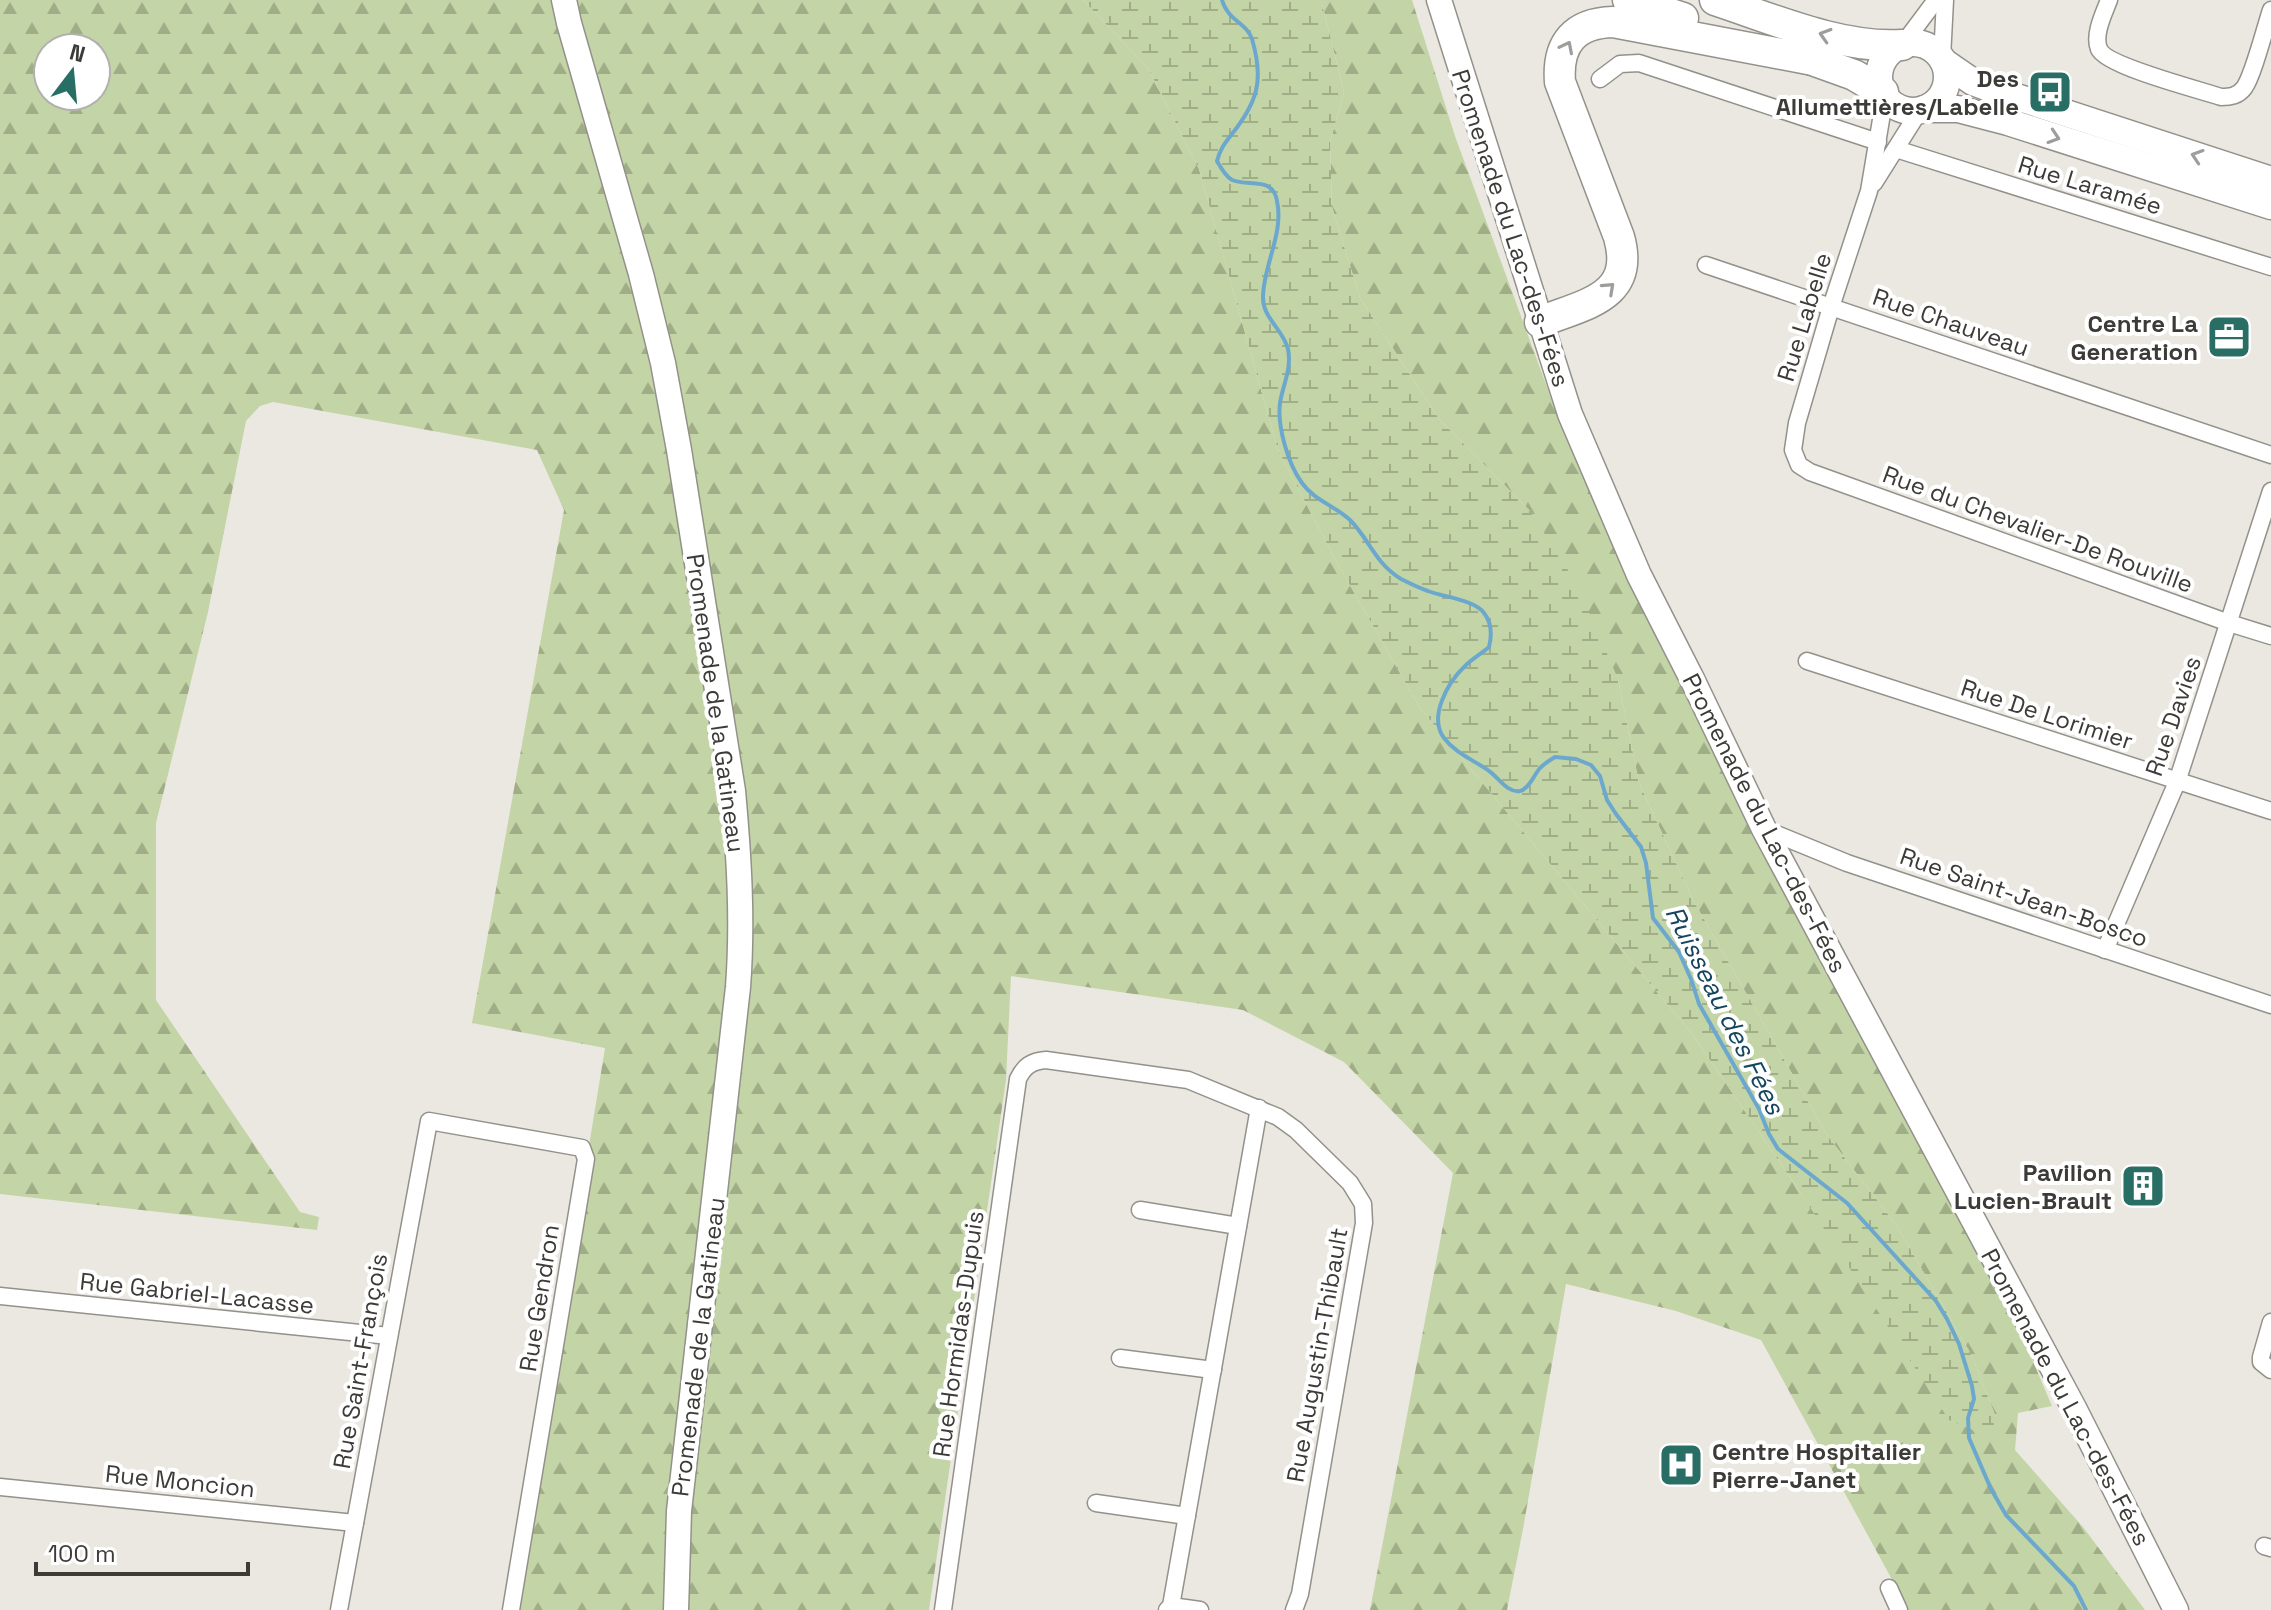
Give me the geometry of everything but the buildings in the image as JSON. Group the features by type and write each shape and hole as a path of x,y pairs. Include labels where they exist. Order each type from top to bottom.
{"highway":[{"path":"1628,0 1854,75 1884,94"},
{"path":"1715,0 1842,41 1875,46 1902,45"},
{"path":"1727,0 1755,13"},
{"path":"1540,322 1597,299 1613,288 1621,277 1623,261 1619,237 1560,82 1563,53 1573,35 1589,25 1613,22 1808,59"}],"main road":[{"path":"2271,180 1973,82 1922,44 1902,45 1893,49 1882,64 1880,83 1884,94 1897,107 1912,111 1958,109 2009,122 2271,206"},
{"path":"1922,110 1935,104 1947,84 1943,60"}],"street":[{"name":"Promenade de la Gatineau","path":"564,0 649,304 669,395 733,791 738,857 741,915 738,987 679,1511 676,1610"},
{"name":"Promenade du Lac-des-Fées","path":"1439,0 1570,414 1621,536 1764,829 2074,1408 2176,1610"},
{"path":"1902,45 1936,0"},
{"path":"1943,60 1945,0"},
{"path":"2109,0 2098,39 2101,52 2111,60 2221,97 2235,96 2244,88 2271,10"},
{"path":"1600,79 1620,64 1639,63 1878,142"},
{"name":"Rue Labelle","path":"1796,458 1793,450 1797,423 1869,191 1884,94"},
{"name":"Rue Labelle","path":"1869,191 1922,110"},
{"name":"Rue Laramée","path":"1896,149 2271,267"},
{"name":"Rue Chauveau","path":"1706,265 2271,455"},
{"name":"Rue du Chevalier-De Rouville","path":"1796,458 1804,470 2271,636"},
{"name":"Rue Davies","path":"2105,950 2177,782 2271,491"},
{"name":"Rue De Lorimier","path":"1807,661 2271,811"},
{"name":"Rue Saint-Jean-Bosco","path":"1764,829 1847,863 2271,1005"},
{"name":"Rue Augustin-Thibault","path":"1026,1067 1033,1062 1046,1060 1188,1080 1278,1117 1296,1130 1350,1183 1360,1197 1364,1213 1300,1594 1294,1610"},
{"name":"Rue Hormidas-Dupuis","path":"943,1610 1018,1079 1026,1067"},
{"path":"1200,1610 1169,1608 1259,1108"},
{"name":"Rue Saint-François","path":"339,1610 429,1121"},
{"name":"Rue Gendron","path":"429,1121 582,1148 586,1159 511,1610"},
{"path":"1140,1210 1238,1226"},
{"name":"Rue Gabriel-Lacasse","path":"0,1296 389,1336"},
{"path":"2266,1366 2262,1349 2271,1322"},
{"path":"1120,1358 1213,1370"},
{"name":"Rue Moncion","path":"0,1487 355,1523"},
{"path":"1096,1503 1187,1516"},
{"path":"1889,1588 1899,1610"}],"green space":[{"path":"0,0 1083,0 1148,68 1199,169 1278,450 1335,559 1420,708 1693,1035 1802,1195 1995,1415 1972,1356 1897,1226 1827,1135 1693,900 1639,783 1618,679 1530,511 1439,419 1360,298 1332,207 1330,142 1344,92 1321,0 1412,0 1455,136 1551,398 1795,913 2006,1298 2052,1406 2018,1413 2015,1450 2083,1527 2145,1610 1906,1610 1761,1340 1676,1311 1566,1284 1507,1610 1370,1610 1453,1173 1344,1062 1243,1010 1011,976 1006,1080 929,1610 513,1610 605,1048 472,1023 564,510 537,450 273,402 260,406 246,421 208,612 156,823 156,1000 300,1212 319,1217 317,1230 0,1194"},
{"path":"1083,0 1321,0 1344,92 1330,142 1332,207 1360,298 1439,419 1530,511 1577,584 1618,679 1639,783 1693,900 1827,1135 1897,1226 1972,1356 1995,1415 1992,1438 1949,1420 1693,1035 1420,708 1335,559 1278,450 1199,169 1148,68"}],"waterway":[{"name":"Ruisseau des Fées","path":"1222,0 1229,13 1250,34 1258,78 1248,111 1223,146 1217,161 1232,180 1265,185 1275,193 1277,201 1278,225 1263,296 1266,311 1288,349 1289,363 1280,403 1280,423 1292,466 1312,494 1350,520 1378,558 1401,579 1474,605 1487,617 1491,629 1489,647 1459,673 1447,690 1439,710 1440,730 1449,744 1515,791 1526,788 1540,768 1555,757 1576,759 1591,765 1600,776 1607,800 1641,847 1653,918 1679,952 1699,1004 1759,1109 1769,1134 1778,1149 1847,1203 1936,1301 1959,1344 1972,1386 1974,1399 1968,1418 1969,1438 1991,1489 2006,1515 2074,1586 2086,1610"}],"place":[{"name":"Des Allumettières/Labelle","path":"2050,92"},
{"name":"Centre La Generation","path":"2229,337"},
{"name":"Pavilion Lucien-Brault","path":"2143,1186"},
{"name":"Centre Hospitalier Pierre-Janet","path":"1681,1465"}]}
